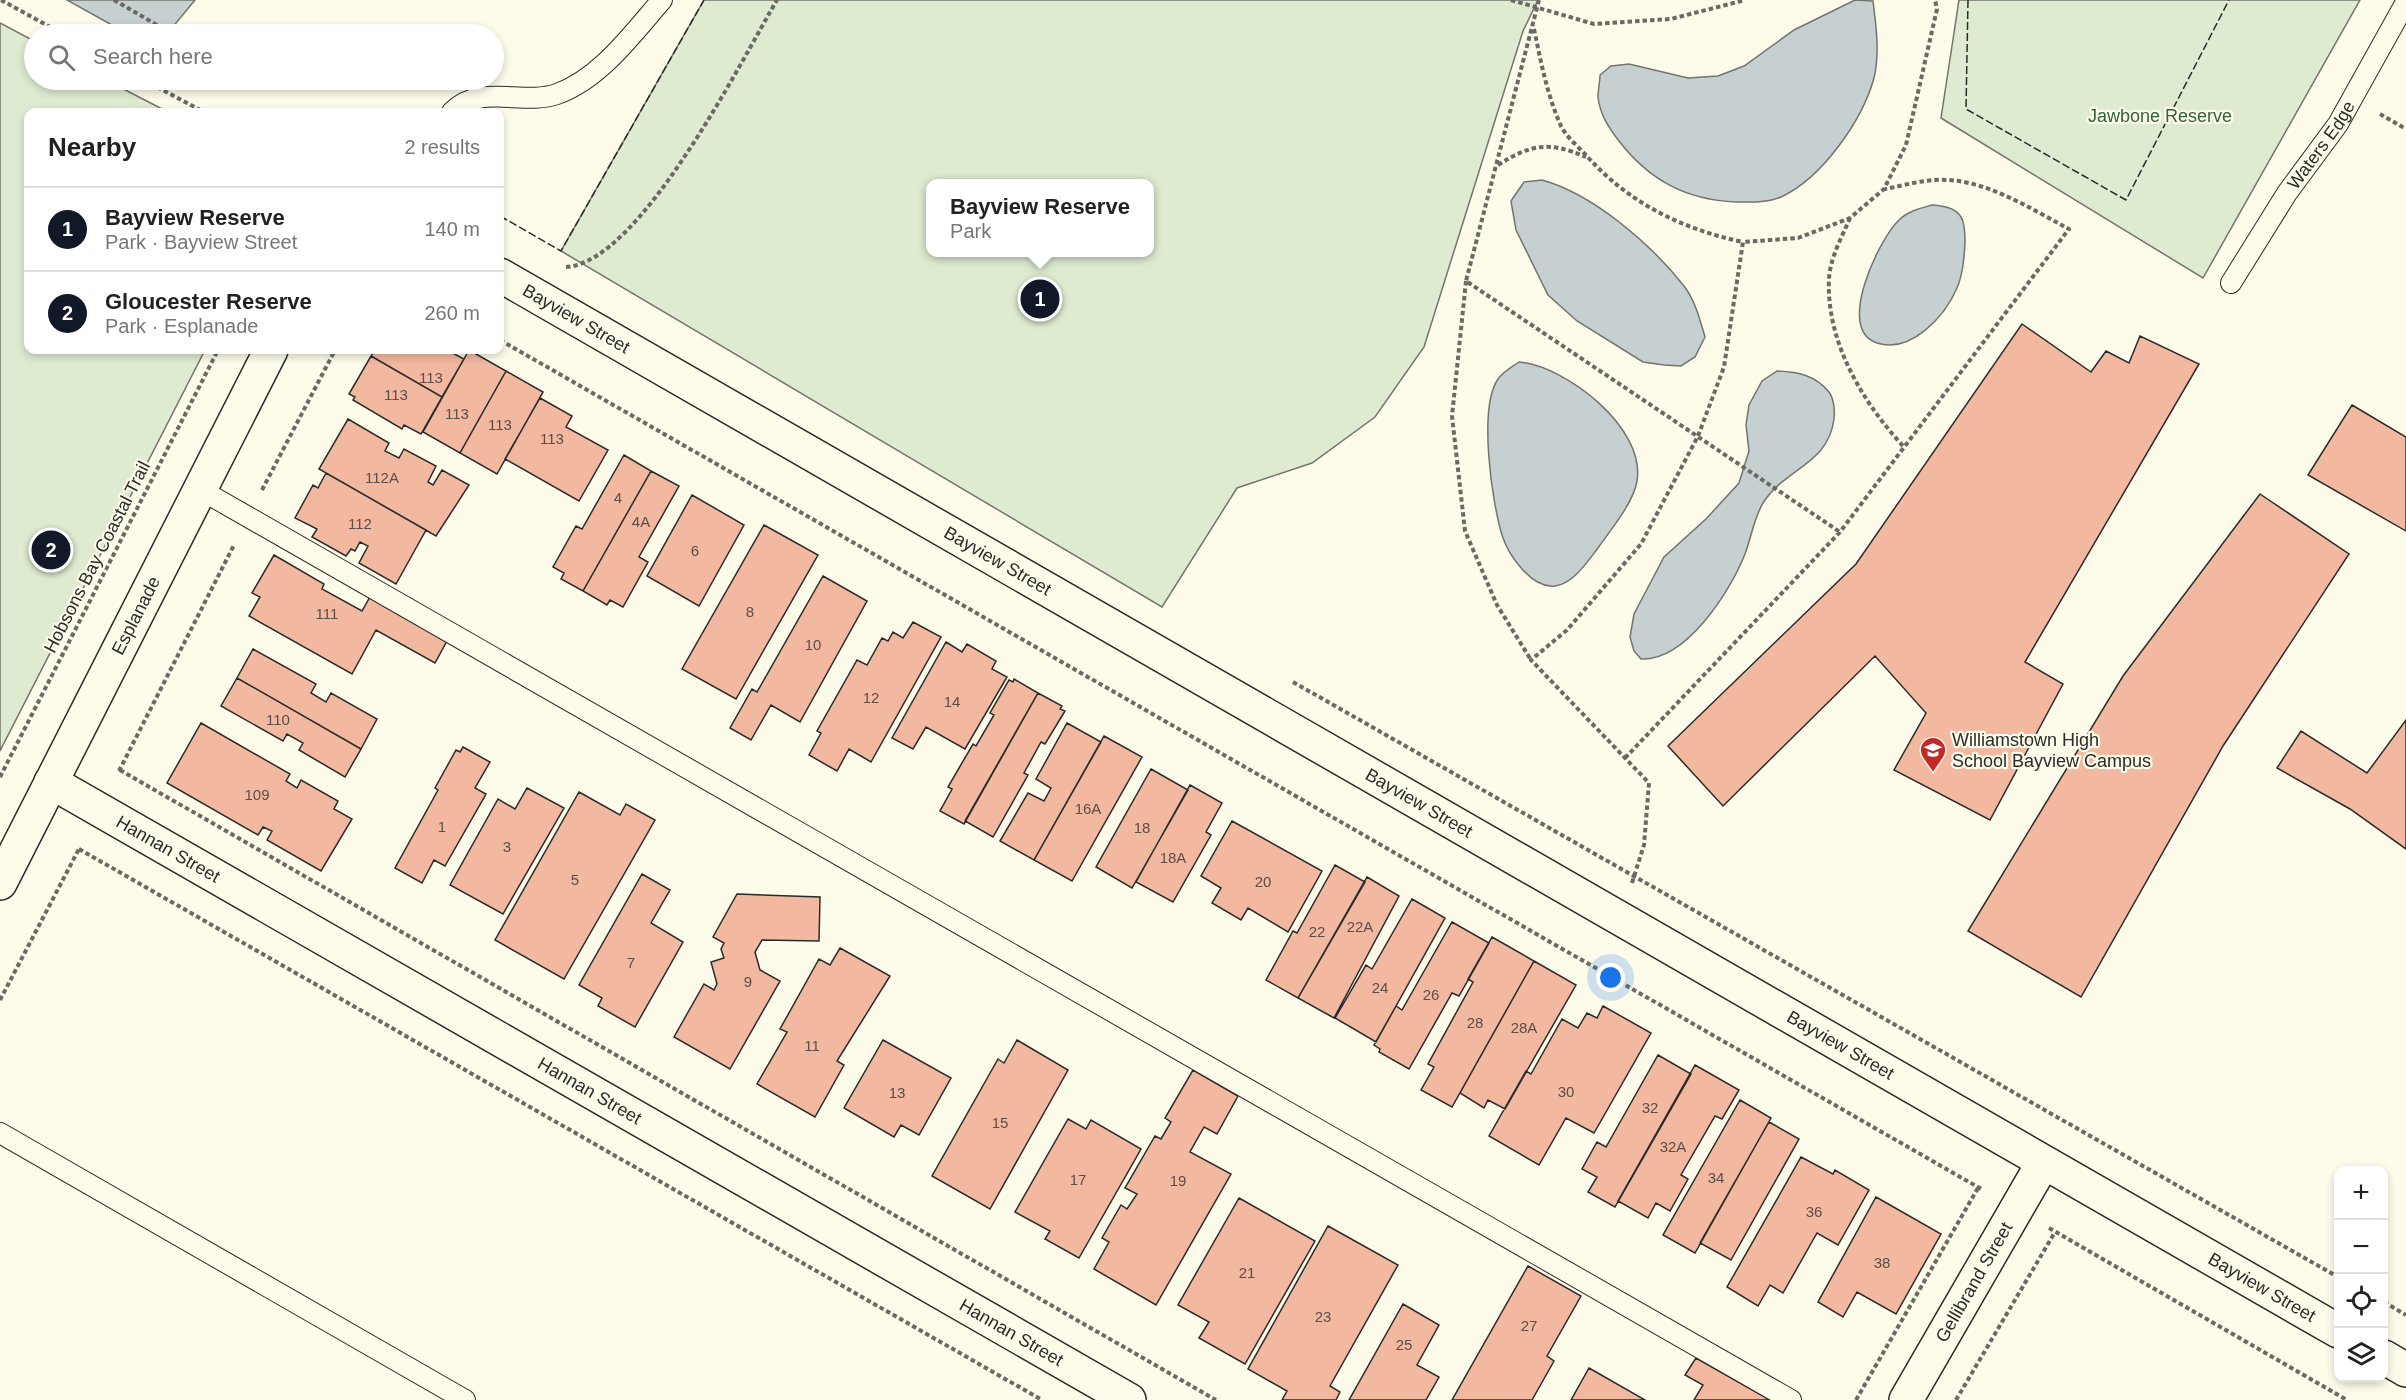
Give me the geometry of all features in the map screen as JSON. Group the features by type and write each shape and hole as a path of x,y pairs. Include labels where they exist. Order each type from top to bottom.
{"street":[{"name":"Bayview Street","path":"504,277 2334,1329"},
{"name":"Esplanade","path":"0,883 269,354"},
{"name":"Hannan Street","path":"51,782 1129,1400"},
{"name":"Gellibrand Street","path":"1906,1400 2043,1162"},
{"path":"2388,1359 2406,1370"}],"lane":[{"path":"458,108 466,102 481,97 533,98 566,90 620,48 662,0"},
{"name":"Waters Edge","path":"2230,283 2287,193 2338,124 2406,2"},
{"path":"201,490 1791,1400"},
{"path":"0,1133 465,1400"}],"path":[{"path":"1,0 45,24"},
{"path":"114,0 155,24"},
{"path":"568,268 600,254 628,232 656,200 777,0"},
{"path":"1511,0 1594,24 1671,19 1745,0"},
{"path":"1539,0 1466,281 1452,416 1465,531 1497,605 1531,660 1649,783 1644,845 1636,876 1614,915"},
{"path":"1533,26 1548,92 1563,129 1588,158 1616,185 1660,215 1708,235 1743,242 1798,238 1850,218 1884,189 1906,145 1937,9 1935,0"},
{"path":"163,90 196,108"},
{"path":"1497,165 1531,147 1548,146 1570,150 1588,158"},
{"path":"1625,758 1840,532 2069,229 2016,201 1975,184 1936,180 1884,189"},
{"path":"1850,218 1836,249 1829,278 1832,314 1858,389 1878,419 1904,447"},
{"path":"1531,660 1567,630 1641,544 1698,436 1724,367 1743,242"},
{"path":"1466,281 1840,532"},
{"path":"504,342 2347,1400"},
{"name":"Hobsons Bay Coastal Trail","path":"0,777 216,354"},
{"path":"0,1000 333,354"},
{"path":"1293,682 2334,1274"},
{"path":"120,770 1216,1400"},
{"path":"79,849 1042,1400"},
{"path":"1856,1400 1978,1188"},
{"path":"1956,1400 2055,1232"},
{"path":"2388,1304 2406,1315"}],"green space":[{"path":"704,0 1538,0 1523,31 1424,347 1375,417 1312,463 1237,488 1162,607 561,251"},
{"name":"Jawbone Reserve","path":"1959,0 2360,0 2203,278 1941,118"},
{"path":"0,23 24,36 24,90 125,90 160,108 24,108 24,354 203,354 0,751"}],"shaded area":[{"path":"67,0 195,0 175,24 110,24"},
{"path":"1855,0 1873,1 1877,59 1868,95 1850,130 1825,162 1796,188 1781,197 1759,202 1736,202 1701,197 1685,192 1656,177 1643,167 1619,141 1603,115 1598,97 1600,75 1611,66 1629,64 1688,78 1718,76 1744,66 1794,30"},
{"path":"1542,180 1581,197 1620,222 1671,270 1691,297 1705,337 1695,357 1681,366 1643,362 1577,321 1548,295 1516,230 1511,201 1524,182"},
{"path":"1932,205 1955,211 1963,223 1964,254 1957,288 1952,299 1935,321 1914,338 1890,345 1877,343 1865,335 1860,321 1860,303 1872,264 1881,245 1899,220 1910,212"},
{"path":"1519,362 1538,366 1559,375 1599,403 1616,421 1629,441 1636,461 1635,490 1621,516 1580,571 1568,581 1555,586 1537,582 1515,560 1502,535 1494,501 1488,432 1492,393 1500,376"},
{"path":"1777,371 1806,376 1824,386 1833,402 1834,419 1830,434 1824,446 1815,456 1783,481 1763,503 1738,570 1704,622 1674,649 1658,657 1641,659 1634,651 1630,637 1634,614 1664,557 1706,519 1739,483 1749,451 1746,425 1749,405 1762,381"}],"building":[{"path":"2022,324 2091,372 2106,351 2129,363 2140,336 2199,364 2025,662 2063,684 1990,820 1894,770 1926,713 1875,656 1723,806 1668,746 1856,564"},
{"path":"372,354 455,354 464,359 442,397 371,356"},
{"path":"467,354 476,354 506,371 460,453 423,432"},
{"path":"371,356 442,397 421,434 404,425 402,429 353,400 355,397 349,394"},
{"path":"506,371 543,392 497,474 460,453"},
{"path":"540,398 572,416 566,427 608,450 579,501 505,459"},
{"path":"2352,405 2406,437 2406,531 2308,475"},
{"path":"348,419 389,443 385,451 399,458 404,449 436,466 428,482 433,485 442,470 469,485 436,536 319,469"},
{"path":"624,455 651,471 583,591 561,579 564,573 553,567 576,526 582,529"},
{"path":"651,471 679,486 639,557 648,562 623,607 610,600 607,605 583,591"},
{"path":"326,473 426,530 396,584 359,563 368,546 360,542 355,551 351,549 346,556 312,537 317,529 295,518 313,485 318,488"},
{"path":"2260,494 2349,554 2223,746 2081,997 1968,931 2123,676"},
{"path":"692,495 744,525 699,606 647,576"},
{"path":"764,525 818,555 736,699 682,669"},
{"path":"274,555 324,584 322,589 362,611 371,595 448,639 435,663 376,630 352,674 249,616 260,597 252,593"},
{"path":"823,576 867,601 800,722 771,705 751,740 730,728 752,689 757,692"},
{"path":"913,622 941,637 871,762 849,749 837,771 809,755 821,733 817,731 857,660 867,665 882,638 888,641 893,632 903,638"},
{"path":"946,642 962,652 967,644 996,661 992,669 1007,677 965,749 926,727 913,749 892,738"},
{"path":"253,649 316,684 311,693 326,702 331,693 377,719 361,749 237,678"},
{"path":"237,678 361,749 345,777 299,750 303,743 287,734 283,741 221,706"},
{"path":"1014,679 1038,693 964,824 940,811 952,789 948,787 973,744 976,746 994,715 990,713 1009,680 1013,682"},
{"path":"1038,693 1062,706 1060,709 1065,711 1045,744 1041,742 1024,773 1028,775 993,837 965,821"},
{"path":"2406,720 2406,849 2350,809 2277,768 2301,731 2367,773"},
{"path":"201,723 290,774 286,781 297,788 301,780 338,801 334,809 352,819 321,871 267,840 272,831 263,827 258,835 167,783"},
{"path":"1067,723 1101,742 1034,860 1000,841 1028,793 1044,801 1051,788 1036,779"},
{"path":"1104,736 1142,757 1072,881 1034,860"},
{"path":"463,747 490,762 475,788 486,794 445,866 434,860 422,883 395,868 438,790 435,788 456,750 460,752"},
{"path":"1151,769 1188,790 1132,888 1096,867"},
{"path":"1190,785 1222,803 1206,832 1211,835 1173,902 1136,882"},
{"path":"527,788 564,808 503,914 450,885 498,799 515,809"},
{"path":"579,792 620,815 626,804 655,820 564,979 495,940"},
{"path":"1232,821 1322,871 1288,932 1248,908 1241,920 1212,903 1221,888 1201,876"},
{"path":"1335,865 1365,882 1298,998 1266,980 1293,931 1297,933"},
{"path":"642,874 670,890 651,923 683,942 635,1027 598,1006 602,998 579,985"},
{"path":"1367,877 1399,896 1334,1018 1298,998"},
{"path":"737,894 820,897 819,941 762,940 755,952 760,970 780,981 730,1069 674,1037 704,984 714,990 717,984 711,962 724,958 721,949 724,943 713,937"},
{"path":"1412,899 1445,918 1376,1042 1335,1018 1366,965 1372,969"},
{"path":"1452,922 1489,943 1459,996 1452,993 1409,1069 1379,1052 1380,1049 1374,1045 1396,1006 1402,1010"},
{"path":"1492,937 1534,961 1452,1107 1421,1090 1434,1067 1428,1064 1473,982 1468,979"},
{"path":"840,948 890,976 837,1061 844,1065 815,1117 757,1084 787,1032 780,1029 819,959 830,965"},
{"path":"1534,961 1576,985 1505,1109 1488,1100 1484,1108 1460,1093"},
{"path":"1603,1006 1651,1033 1594,1133 1566,1118 1539,1165 1489,1136 1526,1071 1531,1074 1562,1019 1578,1028 1587,1013 1597,1018"},
{"path":"883,1040 951,1078 919,1135 901,1125 894,1137 844,1108"},
{"path":"1017,1040 1068,1070 990,1209 932,1176 998,1059 1004,1063"},
{"path":"1658,1055 1691,1074 1615,1207 1588,1192 1597,1177 1582,1169 1597,1142 1606,1147"},
{"path":"1695,1065 1739,1090 1722,1119 1715,1116 1681,1175 1688,1179 1670,1211 1656,1203 1648,1218 1618,1201"},
{"path":"1193,1070 1238,1096 1217,1134 1204,1127 1190,1152 1231,1174 1156,1305 1094,1269 1109,1242 1102,1238 1121,1205 1127,1209 1137,1194 1125,1188 1155,1136 1161,1139 1171,1122 1165,1118"},
{"path":"1740,1100 1771,1118 1695,1253 1663,1235"},
{"path":"1068,1119 1086,1129 1091,1120 1141,1149 1079,1258 1045,1239 1050,1231 1015,1212"},
{"path":"1769,1122 1799,1139 1731,1260 1700,1243"},
{"path":"1801,1157 1833,1174 1835,1170 1869,1190 1838,1245 1817,1233 1783,1293 1770,1285 1758,1306 1727,1287"},
{"path":"1876,1197 1941,1234 1896,1314 1857,1292 1843,1317 1818,1302"},
{"path":"1239,1198 1315,1241 1245,1364 1199,1338 1209,1322 1178,1305"},
{"path":"1328,1226 1398,1265 1330,1386 1340,1392 1336,1400 1282,1400 1287,1391 1248,1369"},
{"path":"1528,1266 1581,1296 1547,1356 1554,1361 1532,1400 1452,1400"},
{"path":"1403,1304 1439,1325 1417,1365 1439,1377 1426,1400 1349,1400"},
{"path":"1696,1358 1770,1400 1694,1400 1703,1385 1685,1375"},
{"path":"1589,1368 1645,1400 1571,1400"}],"fence":[{"path":"504,218 561,251 704,0"},
{"path":"1968,0 1966,109 2126,200 2229,0"}],"place":[{"name":"Bayview Reserve","path":"1040,299"},
{"name":"Gloucester Reserve","path":"51,550"},
{"name":"Williamstown High School Bayview Campus","path":"1933,773"}]}
